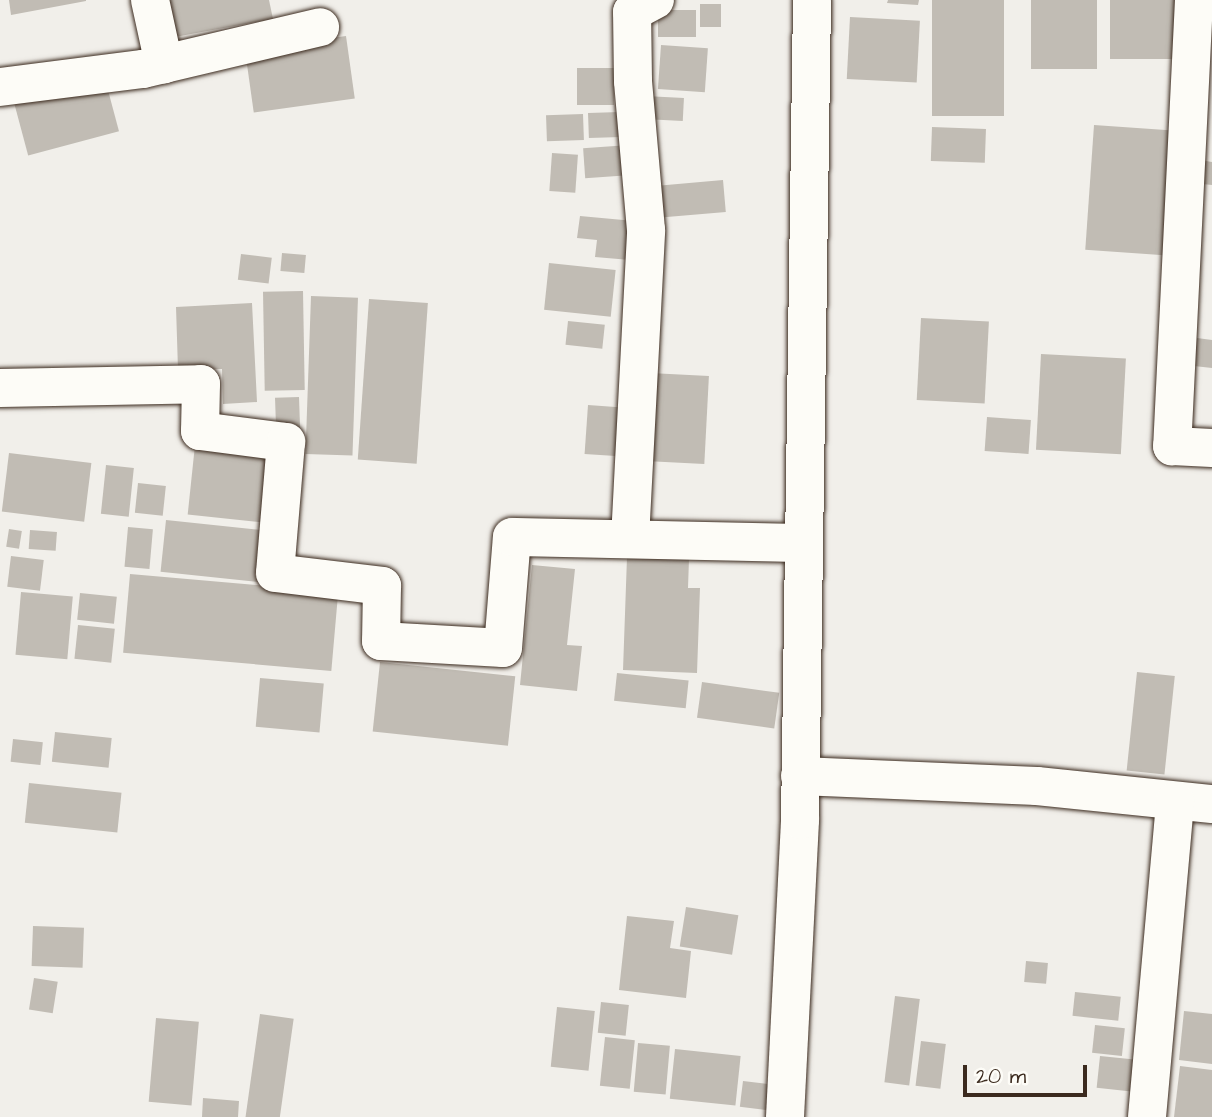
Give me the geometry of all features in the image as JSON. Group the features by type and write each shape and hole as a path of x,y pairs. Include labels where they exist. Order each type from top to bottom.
{"street":[{"path":"150,0 164,64"},
{"path":"630,539 646,230 633,81 632,12 655,0"},
{"path":"785,1117 800,776 812,0"},
{"path":"1194,0 1172,446 1212,448"},
{"path":"0,87 164,64 320,27"},
{"path":"0,388 201,384 200,431 286,442 275,573 382,586 381,641 503,648 512,537 804,543"},
{"path":"800,776 1037,786 1194,803 1147,1117"}],"building":[{"path":"9,0 86,0 86,1 11,15"},
{"path":"157,0 269,0 273,19 164,39"},
{"path":"888,0 919,0 918,5 887,3"},
{"path":"932,0 1004,0 1004,116 932,116"},
{"path":"1031,0 1097,0 1097,69 1031,69"},
{"path":"1110,0 1183,0 1183,59 1110,59"},
{"path":"700,4 721,4 721,27 700,27"},
{"path":"658,10 696,10 696,37 658,37"},
{"path":"850,17 920,21 917,83 847,79"},
{"path":"346,36 355,98 254,113 245,50"},
{"path":"661,45 708,48 705,92 658,89"},
{"path":"577,68 614,68 614,105 577,105"},
{"path":"105,79 119,131 28,155 14,103"},
{"path":"645,96 684,98 683,121 644,119"},
{"path":"620,112 621,137 589,138 588,113"},
{"path":"583,114 584,140 547,141 546,115"},
{"path":"1094,125 1173,131 1164,255 1085,250"},
{"path":"932,127 986,129 985,163 931,161"},
{"path":"629,145 631,175 585,178 583,148"},
{"path":"552,153 578,155 575,193 549,191"},
{"path":"1194,159 1212,162 1212,185 1192,183"},
{"path":"723,180 726,212 655,218 652,186"},
{"path":"580,216 634,221 630,260 595,257 597,240 577,238"},
{"path":"282,253 306,255 304,273 280,271"},
{"path":"241,254 272,258 269,284 238,280"},
{"path":"549,263 616,270 611,317 544,310"},
{"path":"303,291 305,390 265,391 263,292"},
{"path":"311,296 358,298 352,456 305,454"},
{"path":"369,299 428,303 417,464 358,460"},
{"path":"252,303 257,402 223,404 222,369 178,370 176,307"},
{"path":"921,318 989,322 985,403 917,400"},
{"path":"568,321 605,325 602,349 565,345"},
{"path":"1197,338 1212,340 1212,368 1194,366"},
{"path":"1041,354 1126,358 1121,454 1036,450"},
{"path":"650,373 709,376 704,464 645,461"},
{"path":"299,397 300,431 276,432 275,398"},
{"path":"588,405 619,407 616,456 585,454"},
{"path":"987,417 1031,420 1029,454 985,451"},
{"path":"195,445 278,454 270,523 188,515"},
{"path":"9,453 91,463 84,522 2,512"},
{"path":"106,465 134,468 129,517 101,514"},
{"path":"138,483 166,486 163,516 135,513"},
{"path":"166,520 264,530 259,582 161,572"},
{"path":"128,527 153,529 149,569 125,567"},
{"path":"9,529 22,531 19,549 6,547"},
{"path":"30,530 57,532 56,551 29,549"},
{"path":"11,556 44,560 40,591 7,587"},
{"path":"627,557 689,559 688,588 700,588 697,673 623,670"},
{"path":"532,565 575,569 567,645 582,646 577,691 520,685"},
{"path":"130,574 338,592 331,671 123,653"},
{"path":"21,592 73,597 67,659 16,655"},
{"path":"80,593 117,597 114,624 77,620"},
{"path":"78,625 115,629 111,663 74,659"},
{"path":"380,662 515,676 508,746 373,732"},
{"path":"1137,672 1175,676 1164,774 1127,770"},
{"path":"617,673 689,681 686,708 614,701"},
{"path":"260,678 324,684 319,732 256,727"},
{"path":"702,682 779,693 774,729 697,718"},
{"path":"55,732 112,738 109,768 52,762"},
{"path":"13,739 43,742 40,765 11,762"},
{"path":"29,783 121,793 117,833 25,823"},
{"path":"686,907 738,915 732,955 680,947"},
{"path":"627,916 674,921 670,948 691,951 686,998 619,990"},
{"path":"33,926 84,928 83,968 32,966"},
{"path":"1026,961 1048,963 1046,984 1024,982"},
{"path":"34,978 58,982 53,1013 29,1010"},
{"path":"1075,992 1121,997 1118,1021 1072,1016"},
{"path":"895,996 920,999 909,1085 884,1082"},
{"path":"601,1002 629,1005 626,1036 598,1033"},
{"path":"557,1007 595,1011 589,1071 551,1067"},
{"path":"1184,1011 1212,1014 1212,1064 1179,1060"},
{"path":"260,1014 294,1019 280,1117 246,1117"},
{"path":"156,1018 199,1022 192,1105 149,1102"},
{"path":"1095,1025 1125,1028 1122,1056 1092,1053"},
{"path":"605,1037 635,1040 630,1089 600,1086"},
{"path":"921,1041 946,1044 940,1089 916,1086"},
{"path":"638,1043 670,1046 666,1095 634,1092"},
{"path":"675,1049 741,1056 735,1106 670,1099"},
{"path":"1100,1056 1137,1060 1133,1092 1097,1088"},
{"path":"1180,1066 1212,1070 1212,1117 1174,1117"},
{"path":"743,1081 775,1085 772,1111 740,1107"},
{"path":"203,1098 239,1101 238,1117 202,1117"}]}
